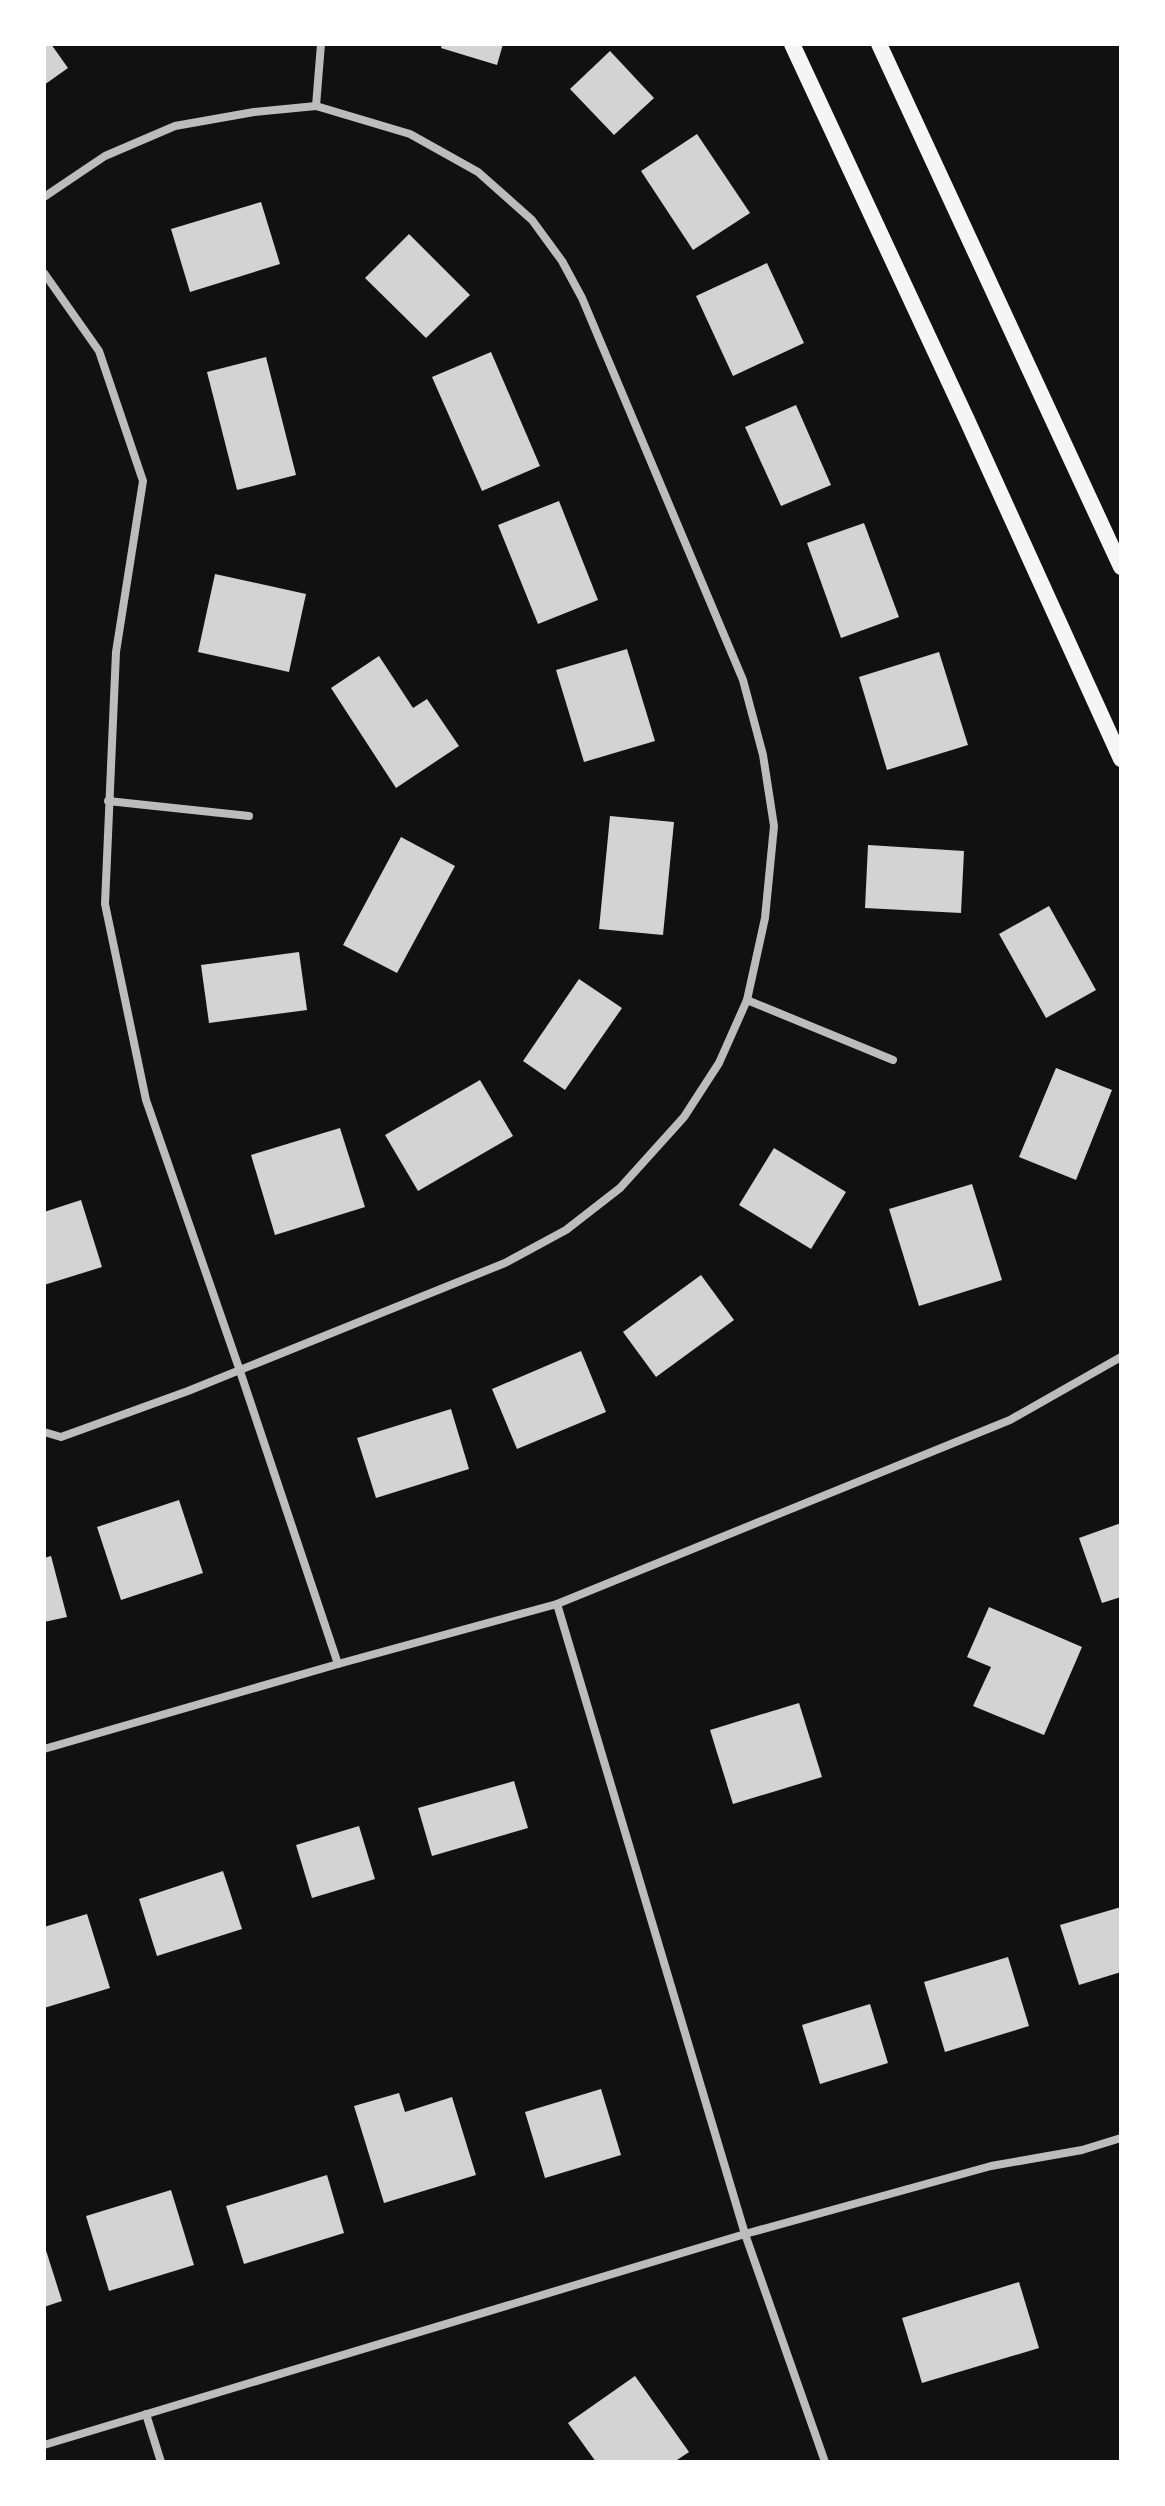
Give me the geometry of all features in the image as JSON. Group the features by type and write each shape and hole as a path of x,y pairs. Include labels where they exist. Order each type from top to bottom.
{"main road":[{"path":"792,44 1121,759"},
{"path":"879,44 1121,567"}],"street":[{"path":"316,106 321,44"},
{"path":"44,197 105,156 175,126 254,112 316,106 410,134 478,172 532,220 562,261 582,298 743,680 763,755 774,826 765,918 747,1000 719,1063 684,1117 620,1188 566,1230 505,1263 240,1371 61,1437 44,1432"},
{"path":"44,273 99,351 143,481 116,652 105,904 146,1100 338,1664"},
{"path":"108,801 249,816"},
{"path":"747,1000 893,1060"},
{"path":"44,1749 557,1604 1010,1420 1121,1357"},
{"path":"557,1604 745,2234 825,2462"},
{"path":"44,2445 745,2234 991,2166 1082,2150 1121,2138"},
{"path":"146,2414 161,2462"}],"building":[{"path":"44,44 51,44 68,68 44,85"},
{"path":"442,44 503,44 497,65 441,48"},
{"path":"610,51 654,98 614,135 570,89"},
{"path":"697,134 750,213 693,250 641,171"},
{"path":"261,202 280,264 190,292 171,229"},
{"path":"409,234 470,295 426,338 365,278"},
{"path":"767,263 804,343 733,376 696,296"},
{"path":"491,352 540,466 482,491 432,377"},
{"path":"266,357 296,475 237,490 207,372"},
{"path":"796,405 831,485 781,506 745,427"},
{"path":"559,501 598,600 538,624 498,525"},
{"path":"864,523 899,617 841,638 807,543"},
{"path":"215,574 306,594 289,672 198,652"},
{"path":"627,649 655,741 584,762 556,670"},
{"path":"939,652 968,745 887,770 859,677"},
{"path":"379,656 413,708 427,699 459,746 396,788 331,688"},
{"path":"610,816 674,822 663,935 599,929"},
{"path":"401,837 455,866 397,973 343,945"},
{"path":"868,845 964,851 961,913 865,908"},
{"path":"1049,906 1096,990 1046,1018 999,934"},
{"path":"299,952 307,1010 209,1023 201,965"},
{"path":"579,979 622,1008 565,1090 523,1061"},
{"path":"1056,1068 1112,1090 1076,1180 1019,1157"},
{"path":"480,1080 513,1136 418,1191 385,1135"},
{"path":"340,1128 365,1207 275,1235 251,1155"},
{"path":"774,1148 846,1192 811,1249 739,1205"},
{"path":"972,1184 1002,1280 919,1306 889,1209"},
{"path":"81,1200 102,1267 44,1285 44,1212"},
{"path":"701,1275 734,1320 656,1377 623,1332"},
{"path":"581,1351 606,1412 517,1449 492,1389"},
{"path":"451,1409 469,1469 376,1498 357,1438"},
{"path":"179,1500 203,1573 121,1600 97,1527"},
{"path":"1121,1523 1121,1597 1102,1603 1079,1538"},
{"path":"51,1556 67,1617 44,1622 44,1558"},
{"path":"989,1607 1082,1647 1044,1735 973,1706 991,1667 967,1657"},
{"path":"799,1703 822,1777 733,1804 710,1730"},
{"path":"514,1781 528,1828 432,1856 418,1808"},
{"path":"359,1826 375,1879 312,1898 296,1845"},
{"path":"223,1871 242,1929 157,1956 139,1899"},
{"path":"1121,1907 1121,1972 1079,1985 1060,1925"},
{"path":"87,1914 110,1988 44,2008 44,1927"},
{"path":"1008,1957 1029,2026 945,2052 924,1982"},
{"path":"870,2004 888,2063 820,2084 802,2025"},
{"path":"601,2089 621,2155 545,2178 525,2112"},
{"path":"399,2093 405,2112 452,2097 476,2175 384,2203 354,2106"},
{"path":"327,2175 344,2233 244,2264 226,2206"},
{"path":"171,2190 194,2265 109,2291 86,2216"},
{"path":"44,2244 62,2301 44,2307"},
{"path":"1019,2282 1039,2348 922,2383 902,2318"},
{"path":"635,2376 689,2452 674,2462 596,2462 568,2423"}]}
